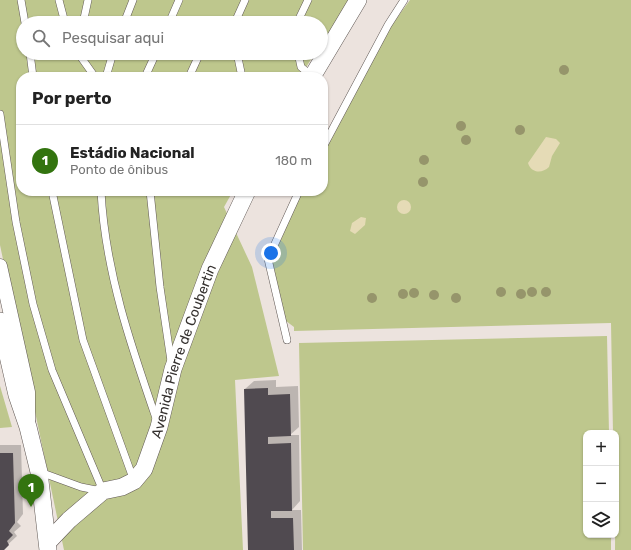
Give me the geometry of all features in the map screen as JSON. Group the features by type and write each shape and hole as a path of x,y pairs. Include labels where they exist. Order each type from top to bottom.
{"street":[{"path":"328,52 357,3"},
{"path":"316,72 323,60"},
{"name":"Avenida Pierre de Coubertin","path":"134,481 144,469 158,427 172,369 210,269 245,196"},
{"path":"0,266 28,392 28,427"},
{"path":"0,321 17,396 28,427 39,472 48,546"},
{"path":"48,546 68,520 103,491 134,481"}],"lane":[{"path":"21,0 24,16"},
{"path":"59,0 63,16"},
{"path":"85,16 88,0"},
{"path":"127,16 133,0"},
{"path":"172,16 179,0"},
{"path":"237,16 245,0"},
{"path":"300,16 308,0"},
{"path":"328,137 388,25 404,0"},
{"path":"31,60 32,72"},
{"path":"83,60 91,72"},
{"path":"107,72 111,60"},
{"path":"147,72 153,60"},
{"path":"191,72 197,60"},
{"path":"238,60 241,72"},
{"path":"300,60 301,67 307,72"},
{"path":"0,114 16,222 33,304 52,370 103,491"},
{"path":"53,196 83,340 134,481"},
{"path":"100,196 102,221 112,278 133,352 158,427"},
{"path":"151,196 160,287 172,369"},
{"path":"287,340 268,259 297,196"},
{"path":"39,472 81,487 103,491"}],"green space":[{"path":"0,0 357,0 328,35 328,16 16,16 16,60 311,60 303,72 16,72 16,196 230,196 224,207 252,267 279,376 235,380 243,550 64,550 0,245"},
{"path":"410,0 631,0 631,550 615,550 615,538 619,538 619,430 613,430 611,323 294,331 294,327 286,321 272,260 300,196 328,196 328,143 391,26"},
{"path":"607,336 609,430 583,430 583,538 611,538 611,550 303,550 299,343"},
{"path":"0,386 12,427 0,428"}],"sand":[{"path":"546,137 556,139 560,143 552,156 549,167 543,171 534,171 528,163"},
{"path":"404,200 409,202 411,207 409,212 404,214 399,212 397,207 399,202"},
{"path":"361,217 366,218 365,225 355,234 350,231 352,223"}],"building":[{"path":"268,388 268,395 290,394 291,436 268,437 268,444 291,443 292,511 271,511 271,518 293,518 294,550 248,550 244,389"},
{"path":"0,453 13,453 15,523 9,531 13,535 7,541 9,545 4,550 0,550"}],"place":[{"name":"Estádio Nacional","path":"31,507"}]}
